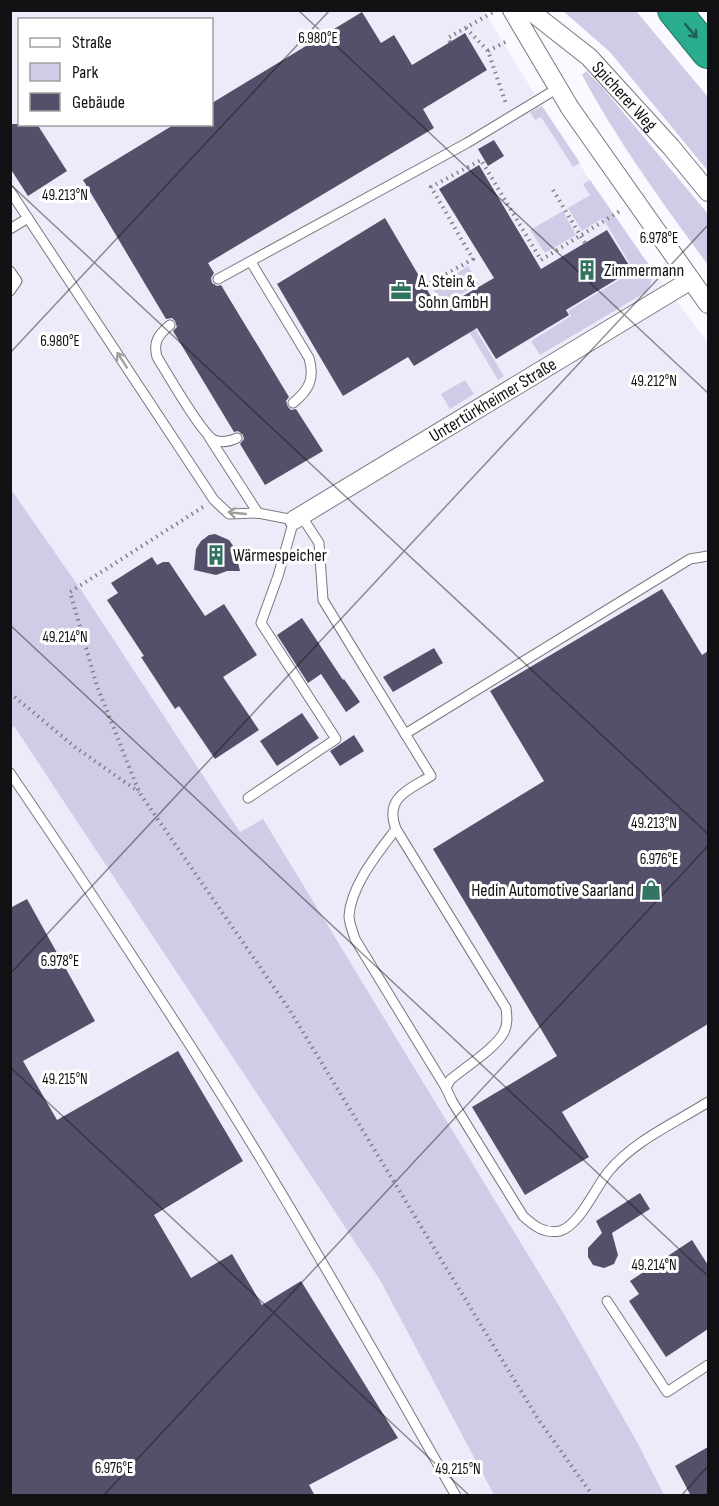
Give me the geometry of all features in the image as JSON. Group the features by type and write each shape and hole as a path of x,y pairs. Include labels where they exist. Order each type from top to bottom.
{"highway":[{"path":"674,10 708,52"}],"street":[{"path":"512,10 558,88 597,147 708,304"},
{"name":"Spicherer Weg","path":"529,10 589,57 671,147 708,192"},
{"name":"Untertürkheimer Straße","path":"298,519 691,280"}],"lane":[{"path":"218,279 466,143 558,88"},
{"path":"10,191 214,500 230,514 258,513 298,519 319,543 323,600 430,776 400,795 393,807 392,818 396,829 506,1008 507,1020 504,1033 450,1080 446,1088"},
{"path":"10,229 28,218"},
{"path":"251,262 309,358 312,369 309,388 293,403"},
{"path":"10,271 17,281 10,291"},
{"path":"170,325 156,339 154,348 157,357 258,513"},
{"path":"208,435 222,442 237,438"},
{"path":"248,798 336,739 261,623 298,519"},
{"path":"405,734 690,559 708,556"},
{"path":"10,773 188,1041 289,1207 456,1496"},
{"path":"396,829 370,863 353,900 349,918 355,939 523,1216 533,1225 545,1231 561,1230 570,1224 580,1215 607,1173 632,1149 708,1102"},
{"path":"607,1301 667,1392 708,1365"}],"path":[{"path":"450,42 448,38 495,10"},
{"path":"466,28 488,51 511,116"},
{"path":"488,51 503,42"},
{"path":"425,286 473,259 431,187 481,160 541,260 615,215"},
{"path":"553,190 585,243"},
{"path":"214,500 70,592 97,686 140,792 289,1009 538,1419 593,1496"},
{"path":"10,693 75,747 140,792"}],"shaded area":[{"path":"10,11 484,11 590,180 651,268 708,343 708,1495 11,1495"}],"green space":[{"path":"563,11 636,11 708,97 708,171 610,52"},
{"path":"586,71 708,214 708,265 626,148 582,75"},
{"path":"542,106 580,163 573,167 541,117 535,120 530,112"},
{"path":"590,180 651,268 651,283 646,292 540,355 531,341 571,316 568,311 634,271 603,218 582,231 568,208 590,195 583,184"},
{"path":"563,211 576,235 545,253 530,230"},
{"path":"468,266 479,284 456,297 504,376 498,380 470,333 462,337 433,289"},
{"path":"465,380 474,394 450,409 441,394"},
{"path":"10,488 81,590 240,832 263,819 561,1309 637,1442 664,1495 494,1495 380,1280 14,726 11,728"}],"building":[{"path":"362,12 381,43 394,35 412,65 465,33 487,70 423,109 434,128 208,263 214,273 211,278 212,283 217,286 221,285 289,397 286,401 288,407 291,410 296,409 323,451 265,485 240,444 244,439 243,435 238,431 234,432 173,331 177,327 175,321 172,318 166,319 83,180 172,126 213,126 213,102"},
{"path":"10,124 18,124 18,126 38,126 67,171 28,196 10,168"},
{"path":"494,140 504,156 488,166 478,149"},
{"path":"479,165 541,269 607,230 632,270 566,310 569,315 496,359 477,328 414,366 408,357 343,396 277,284 385,218 439,310 494,278 439,189"},
{"name":"Wärmespeicher","path":"215,534 229,540 234,547 240,571 227,571 216,575 194,570 196,549 201,541"},
{"path":"152,557 157,565 169,562 205,616 224,604 257,655 223,677 259,730 215,759 179,706 175,709 107,600 118,593 111,583"},
{"path":"662,589 702,655 708,651 708,1024 562,1112 589,1157 525,1195 472,1107 557,1056 433,849 544,781 490,691"},
{"path":"302,618 360,702 346,712 321,674 308,683 277,635"},
{"path":"434,648 443,663 393,692 383,677"},
{"path":"302,713 319,738 277,766 260,741"},
{"path":"354,735 364,751 340,766 330,751"},
{"path":"27,899 95,1021 23,1061 57,1120 178,1051 243,1161 154,1215 191,1278 232,1254 262,1305 301,1281 398,1438 309,1485 315,1496 10,1496 10,908"},
{"path":"640,1193 650,1209 612,1233 618,1255 614,1264 604,1268 593,1265 588,1257 588,1248 602,1233 596,1221"},
{"path":"692,1240 708,1265 708,1329 666,1357 629,1301 639,1294 630,1281"},
{"path":"708,1447 708,1496 691,1496 675,1466"}],"place":[{"name":"Zimmermann","path":"587,270"},
{"name":"A. Stein & Sohn GmbH","path":"401,291"},
{"name":"Wärmespeicher","path":"216,555"},
{"name":"Hedin Automotive Saarland","path":"651,890"}]}
